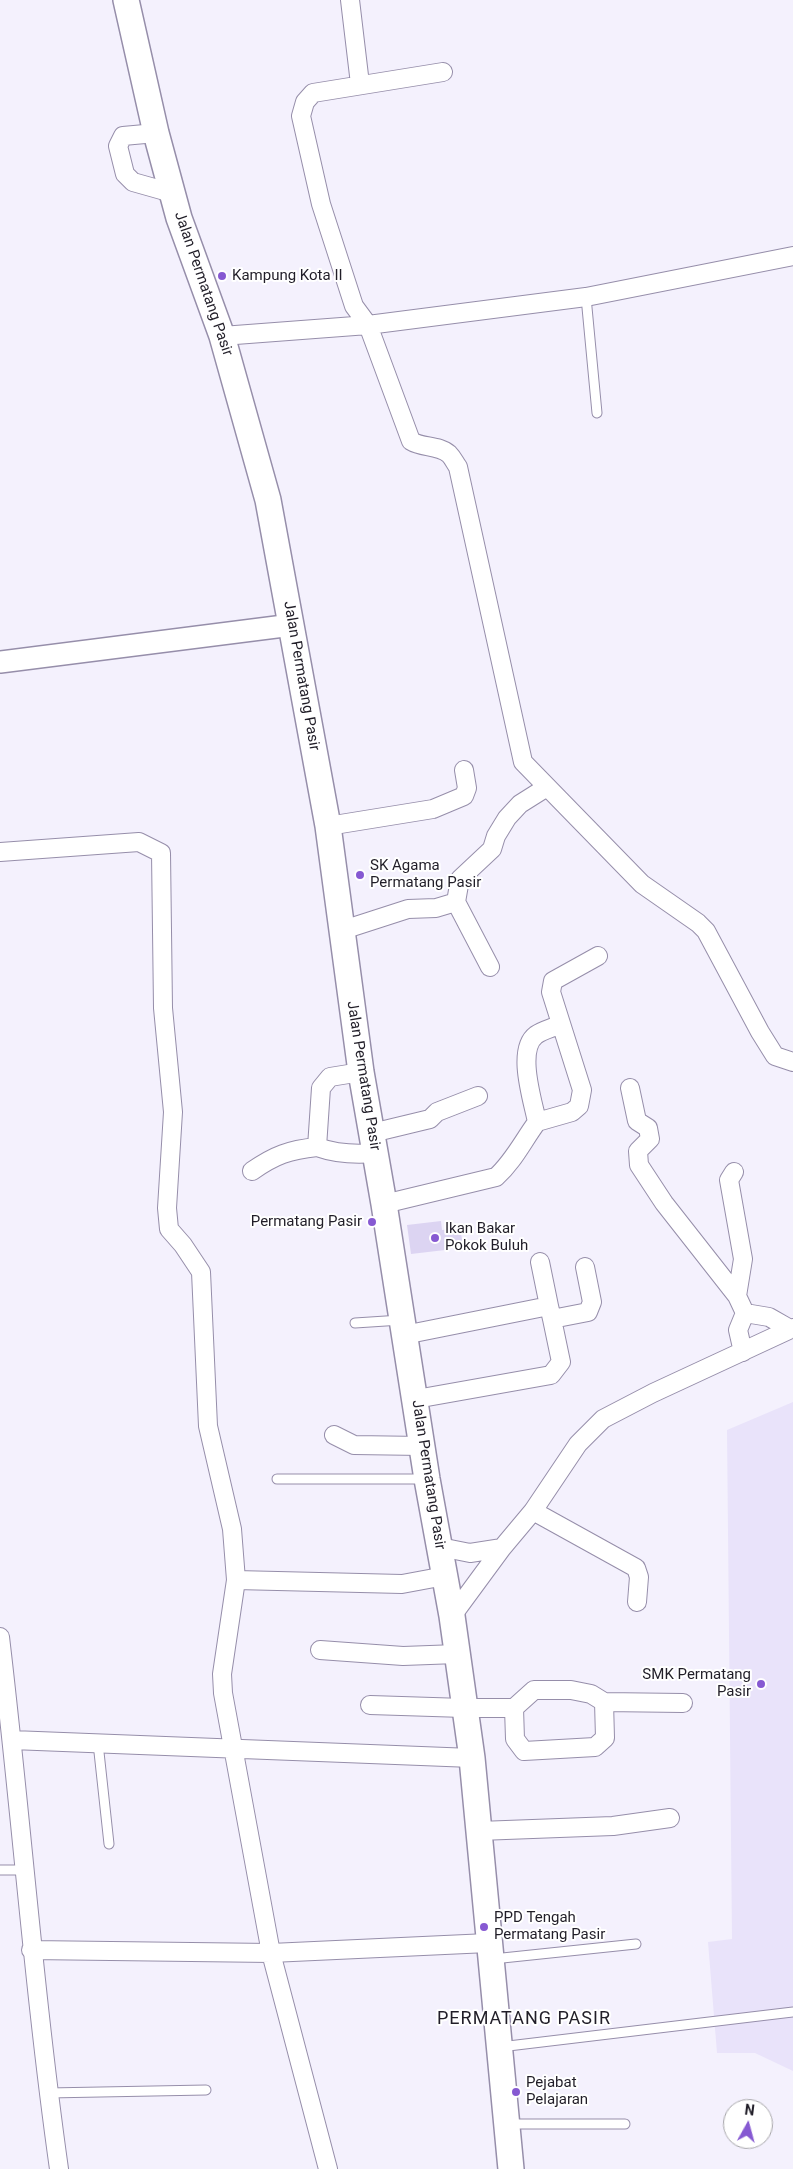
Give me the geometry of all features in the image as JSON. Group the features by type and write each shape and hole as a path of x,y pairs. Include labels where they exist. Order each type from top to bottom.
{"main road":[{"name":"Jalan Permatang Pasir","path":"126,0 156,133 179,218 222,336 268,500 328,826 361,1072 416,1399 427,1480 452,1616 472,1758 511,2169"}],"street":[{"path":"350,0 360,84"},
{"path":"443,72 313,93 305,102 301,116 321,204 354,306 368,325 411,441 418,445 440,449 448,454 458,467 523,762 642,884 698,923 706,931 775,1056 793,1062"},
{"path":"156,133 123,136 118,146 125,174 133,182 172,193"},
{"path":"222,336 368,325 586,297 793,256"},
{"path":"0,662 292,626"},
{"path":"328,826 433,810 464,796 467,788 464,770"},
{"path":"490,967 456,902 460,878 492,850 496,836 507,818 520,804 547,787"},
{"path":"0,852 139,842 161,853 164,1008 173,1112 166,1208 169,1229 183,1245 201,1272 208,1426 232,1529 236,1580 222,1674 222,1693 271,1953 328,2169"},
{"path":"343,930 408,910 436,908 456,902"},
{"path":"384,1204 496,1177 509,1165 537,1122 572,1112 579,1106 582,1090 551,992 553,981 598,956"},
{"path":"537,1122 526,1062 527,1045 535,1035 561,1024"},
{"path":"317,1147 321,1088 330,1078 361,1072"},
{"path":"630,1088 637,1121 648,1128 650,1139 638,1152 639,1165 664,1202 737,1296 745,1313 738,1330 743,1352"},
{"path":"252,1171 274,1156 297,1149 317,1147 332,1152 355,1155 374,1143 430,1119 437,1112 478,1096"},
{"path":"734,1172 728,1180 743,1259 737,1296"},
{"path":"416,1399 551,1375 561,1362 540,1262"},
{"path":"403,1327 550,1312 588,1312 592,1302 586,1267"},
{"path":"745,1313 769,1317 792,1328"},
{"path":"452,1616 502,1548 533,1511 578,1444 603,1419 653,1393 792,1328"},
{"path":"334,1435 354,1446 422,1446"},
{"path":"533,1511 636,1568 639,1577 637,1602"},
{"path":"440,1547 470,1553 502,1548"},
{"path":"236,1580 402,1584 445,1576"},
{"path":"0,1637 32,1950 48,2093 59,2169"},
{"path":"320,1650 403,1656 457,1654"},
{"path":"370,1705 514,1708 534,1690 571,1690 591,1694 604,1702 683,1703"},
{"path":"514,1708 514,1739 524,1751 595,1747 605,1738 604,1702"},
{"path":"12,1740 472,1758"},
{"path":"479,1831 613,1826 670,1818"},
{"path":"32,1950 271,1953 489,1951"}],"lane":[{"path":"586,297 597,413"},
{"path":"355,1322 403,1327"},
{"path":"277,1478 427,1480"},
{"path":"98,1743 109,1844"},
{"path":"0,1870 24,1870"},
{"path":"489,1951 636,1944"},
{"path":"500,2046 793,2012"},
{"path":"48,2093 206,2090"},
{"path":"507,2124 625,2124"}],"shaded area":[{"name":"SMK Permatang Pasir","path":"793,1402 793,2071 755,2053 717,2053 708,1942 732,1939 727,1430"}],"building":[{"name":"Ikan Bakar Pokok Buluh","path":"441,1221 442,1230 460,1228 463,1245 445,1247 445,1250 411,1254 407,1225"}],"place":[{"name":"Kampung Kota II","path":"222,276"},
{"name":"SK Agama Permatang Pasir","path":"360,875"},
{"name":"Permatang Pasir","path":"372,1222"},
{"name":"Ikan Bakar Pokok Buluh","path":"435,1238"},
{"name":"SMK Permatang Pasir","path":"761,1684"},
{"name":"PPD Tengah Permatang Pasir","path":"484,1927"},
{"name":"Pejabat Pelajaran","path":"516,2092"}],"district":[{"name":"PERMATANG PASIR","path":"524,2019"}]}
